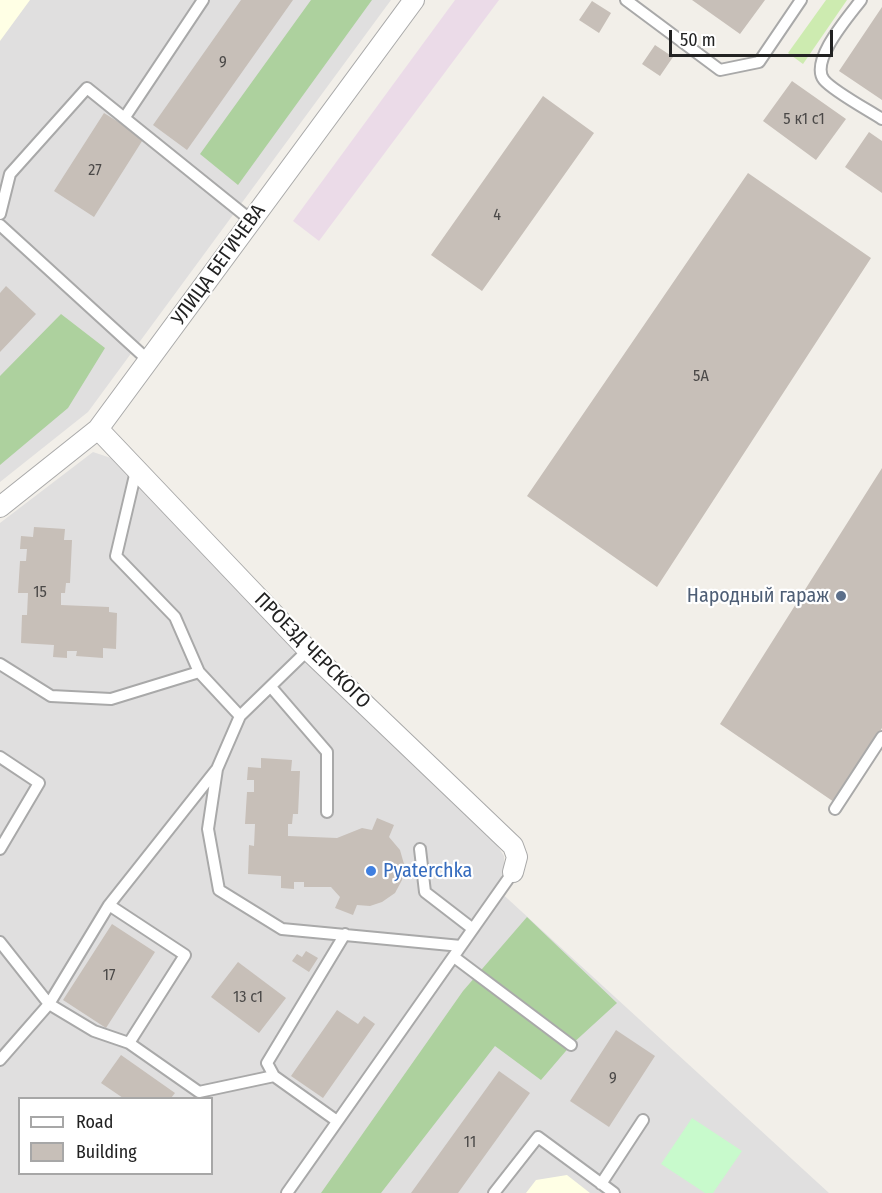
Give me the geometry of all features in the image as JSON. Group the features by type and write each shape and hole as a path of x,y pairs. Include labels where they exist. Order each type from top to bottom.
{"street":[{"name":"УЛИЦА БЕГИЧЕВА","path":"0,507 98,429 414,0"},
{"name":"ПРОЕЗД ЧЕРСКОГО","path":"98,429 308,650 513,846 517,857 513,872"}],"lane":[{"path":"125,117 203,0"},
{"path":"626,0 720,69 759,62 801,0"},
{"path":"861,0 823,55 819,68 824,80 882,119"},
{"path":"0,214 10,174 87,88 252,221"},
{"path":"0,225 149,361"},
{"path":"136,471 116,555 175,617 199,672 240,716"},
{"path":"308,650 240,716 217,769 207,829 219,890 282,929 461,946"},
{"path":"0,664 51,696 111,699 199,672"},
{"path":"271,687 327,752 327,812"},
{"path":"835,809 882,737"},
{"path":"0,757 39,783 0,849"},
{"path":"0,1060 50,1004 109,905 217,769"},
{"path":"420,849 425,892 473,929"},
{"path":"286,1193 513,872"},
{"path":"109,905 185,955 129,1043"},
{"path":"337,1121 274,1076 267,1063 345,934"},
{"path":"0,942 50,1004 94,1030 129,1043 199,1092 274,1076"},
{"path":"454,957 571,1045"},
{"path":"601,1184 644,1120"},
{"path":"494,1193 538,1137 614,1193"}],"shaded area":[{"path":"0,0 391,0 88,412 0,482"},
{"path":"0,0 30,0 0,41"},
{"path":"455,0 499,0 319,241 293,221"},
{"path":"93,452 114,459 300,655 497,845 504,856 504,869 497,889 829,1193 0,1193 0,523"},
{"path":"567,1175 590,1193 526,1193 536,1180"}],"green space":[{"path":"311,0 372,0 238,185 200,154"},
{"path":"826,0 847,0 803,64 788,53"},
{"path":"61,314 105,348 68,408 0,465 0,376"},
{"path":"527,917 617,1003 571,1045 541,1080 495,1046 381,1193 321,1193 463,991"},
{"path":"692,1118 742,1151 713,1193 705,1193 661,1164"}],"building":[{"path":"241,0 293,0 187,150 153,125"},
{"path":"692,0 765,0 740,34"},
{"path":"592,1 611,13 599,33 579,20"},
{"path":"882,7 882,100 839,71"},
{"path":"655,45 673,57 660,76 642,64"},
{"path":"792,81 846,119 816,160 763,121"},
{"path":"543,96 594,133 482,291 431,255"},
{"path":"104,113 144,138 94,217 54,191"},
{"path":"869,132 882,141 882,193 845,167"},
{"path":"748,173 871,258 657,587 527,496"},
{"path":"6,286 36,314 0,352 0,293"},
{"name":"Народный гараж","path":"882,468 882,728 834,802 720,724"},
{"path":"34,527 65,529 64,540 72,540 70,583 66,583 65,593 61,593 61,605 109,607 109,612 117,613 116,649 103,648 103,658 76,656 77,651 67,651 67,658 53,657 54,645 21,643 22,615 27,615 28,593 18,593 20,561 26,561 27,549 20,549 21,536 33,537"},
{"path":"261,758 292,760 291,771 300,771 298,814 293,814 292,824 288,824 288,836 337,838 362,828 372,830 377,818 394,825 389,837 400,850 404,864 402,880 395,893 382,902 370,906 357,905 353,915 335,908 340,897 331,887 304,887 304,882 294,882 294,889 281,888 281,876 248,874 249,845 254,846 255,824 245,824 247,792 254,792 254,780 247,780 248,767 261,768"},
{"path":"112,924 155,952 106,1028 63,1000"},
{"path":"306,951 318,958 309,972 292,961 297,954 302,957"},
{"path":"238,962 286,998 259,1033 211,997"},
{"path":"337,1010 358,1024 364,1016 375,1024 323,1098 291,1076"},
{"path":"616,1030 655,1056 609,1127 570,1101"},
{"path":"121,1055 175,1093 172,1097 122,1097 101,1083"},
{"path":"499,1071 530,1093 458,1193 411,1193"}],"place":[{"name":"Народный гараж","path":"841,596"},
{"name":"Pyaterchka","path":"371,871"}]}
